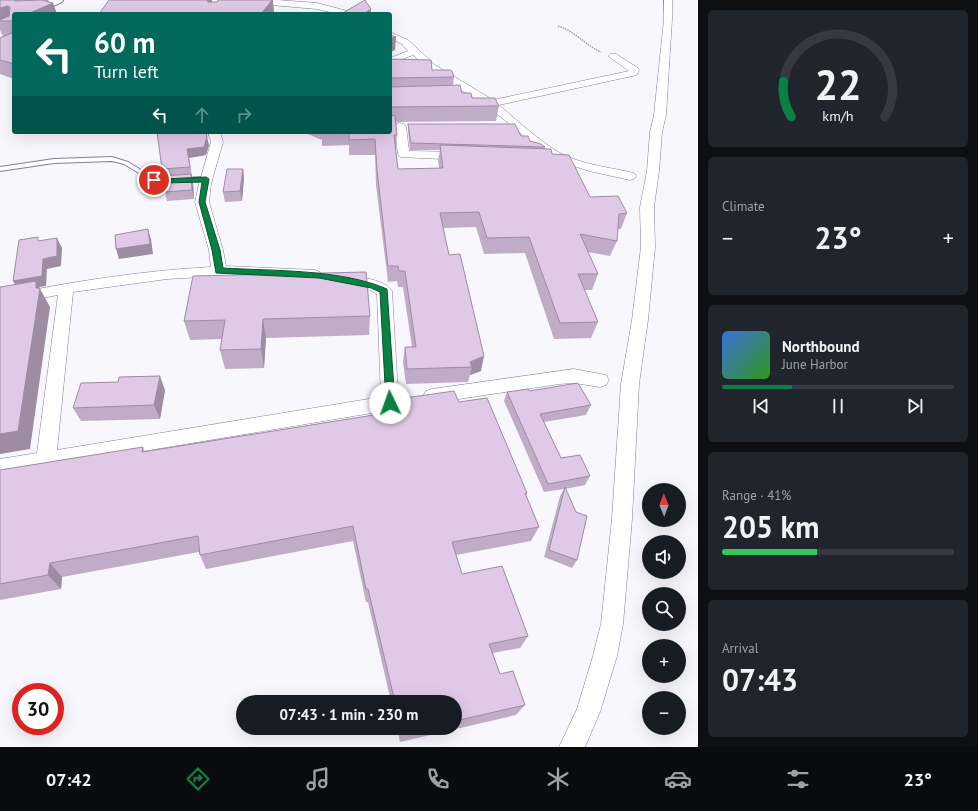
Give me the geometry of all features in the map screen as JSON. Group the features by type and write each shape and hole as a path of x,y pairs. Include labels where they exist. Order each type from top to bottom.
{"highway":[{"path":"31,12 58,0"},
{"path":"43,12 70,0"}],"street":[{"path":"247,0 317,6 340,12"},
{"path":"572,747 588,712 605,656 612,624 622,519 630,384 648,247 647,207 653,171 656,132 660,115 668,19 668,0"},
{"path":"392,36 405,42 431,67 491,104 534,140 557,156 593,168 630,176"},
{"path":"392,60 416,51"},
{"path":"491,104 633,73 634,70 613,56"},
{"path":"460,96 475,94"},
{"path":"500,125 515,125"},
{"path":"399,126 404,154 474,156"},
{"path":"215,134 217,142 206,179 202,202 216,250 219,271"},
{"path":"529,158 553,159 557,156"},
{"path":"0,301 66,288 125,279 219,271 330,277 372,285 384,290 390,403"},
{"path":"46,460 66,288"},
{"path":"0,467 559,377 574,376 600,380"}],"lane":[{"path":"0,169 54,161 112,159 126,163 154,180 206,179"}],"path":[{"path":"558,26 572,31 584,43 613,56"}],"building":[{"path":"0,0 42,0 53,3 32,12 12,12 12,21 0,21 9,16 10,7 0,8"},
{"path":"109,0 207,0 208,2 217,2 218,0 272,0 263,12 100,12"},
{"path":"365,0 371,9 367,12 344,12"},
{"path":"12,33 12,63 0,60 0,38"},
{"path":"392,59 431,60 432,70 450,70 452,71 454,77 392,78"},
{"path":"460,85 462,93 471,93 472,98 495,98 499,106 392,107 392,87"},
{"path":"392,115 395,116 397,135 394,135 398,169 443,168 440,145 551,149 552,154 569,155 590,197 618,196 627,213 619,214 617,241 580,234 598,274 578,274 598,322 560,323 529,237 487,238 479,212 440,213 449,255 460,254 484,356 470,362 472,367 407,369 405,347 416,347 405,271 399,271 398,266 388,266 375,139 349,140 349,134 392,134"},
{"path":"408,124 515,124 521,136 528,136 530,141 541,144 545,147 411,143"},
{"path":"157,134 206,134 204,147 187,149 190,167 162,169"},
{"path":"227,169 243,169 240,191 223,192"},
{"path":"191,174 192,190 165,192 163,176"},
{"path":"148,229 150,244 116,249 115,235"},
{"path":"38,237 38,241 57,238 57,256 43,259 42,276 13,281 19,240"},
{"path":"366,272 370,316 263,319 261,349 220,350 225,320 184,321 193,276"},
{"path":"36,281 36,288 40,288 18,431 0,434 0,287"},
{"path":"160,376 154,405 73,408 81,383 118,382 119,377"},
{"path":"578,383 591,405 540,414 561,458 580,455 590,476 548,484 507,392 528,389 529,391"},
{"path":"454,391 459,402 487,398 527,493 525,493 539,527 452,542 462,574 502,566 528,636 489,644 500,674 513,671 525,705 462,719 462,695 393,695 368,589 366,589 353,526 200,555 198,536 50,563 48,575 0,584 0,470 143,447 142,452 380,414 377,402"},
{"path":"565,487 576,512 587,516 577,560 549,550"}],"route":[{"path":"154,180 206,179 202,202 216,250 219,271 265,272 319,276 372,285 384,290 390,403"}]}
